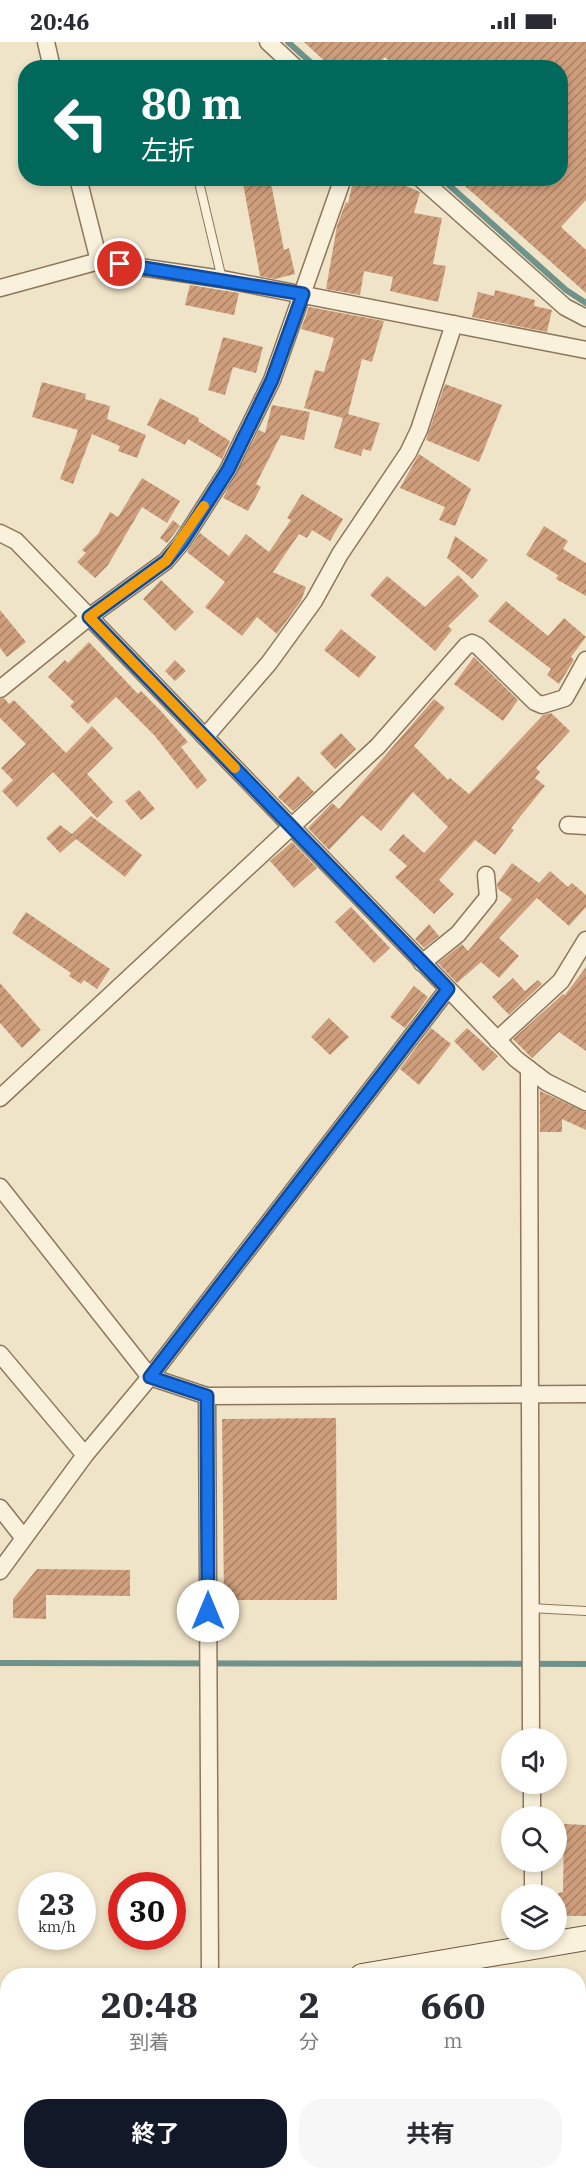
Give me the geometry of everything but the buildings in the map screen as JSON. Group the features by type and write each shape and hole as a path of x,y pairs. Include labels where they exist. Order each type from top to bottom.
{"main road":[{"path":"567,1940 586,1938"},
{"path":"404,1968 501,1949"}],"street":[{"path":"46,42 50,60"},
{"path":"268,42 287,60"},
{"path":"80,186 99,261"},
{"path":"0,688 89,617 166,561 182,542 228,470 272,380 340,186"},
{"path":"429,186 565,307 586,318"},
{"path":"0,288 99,261 222,279 586,350"},
{"path":"205,737 269,663 314,601 340,554 408,453 419,430 454,324"},
{"path":"0,533 16,541 497,1040 546,1082 586,1102"},
{"path":"0,1098 378,746 466,646 472,643 478,646 535,702 542,705 564,698 585,663"},
{"path":"568,825 586,826"},
{"path":"423,963 458,934 488,897 486,875"},
{"path":"497,1040 561,981 586,940"},
{"path":"0,1571 85,1455 150,1377 448,989"},
{"path":"529,1069 528,1394 531,1728"},
{"path":"0,1187 150,1377 207,1396 586,1394"},
{"path":"0,1354 85,1455"},
{"path":"207,1396 210,1968"},
{"path":"0,1508 24,1537"}],"lane":[{"path":"200,186 222,279"},
{"path":"530,1608 586,1611"}],"waterway":[{"path":"288,42 308,60"},
{"path":"450,186 566,290 586,303"},
{"path":"0,1663 586,1664"}],"slow traffic":[{"path":"204,506 182,542 166,561 89,617 235,768"}],"route":[{"path":"120,264 303,294 272,380 228,470 182,542 166,561 89,617 448,989 150,1377 207,1396 208,1611"}]}
